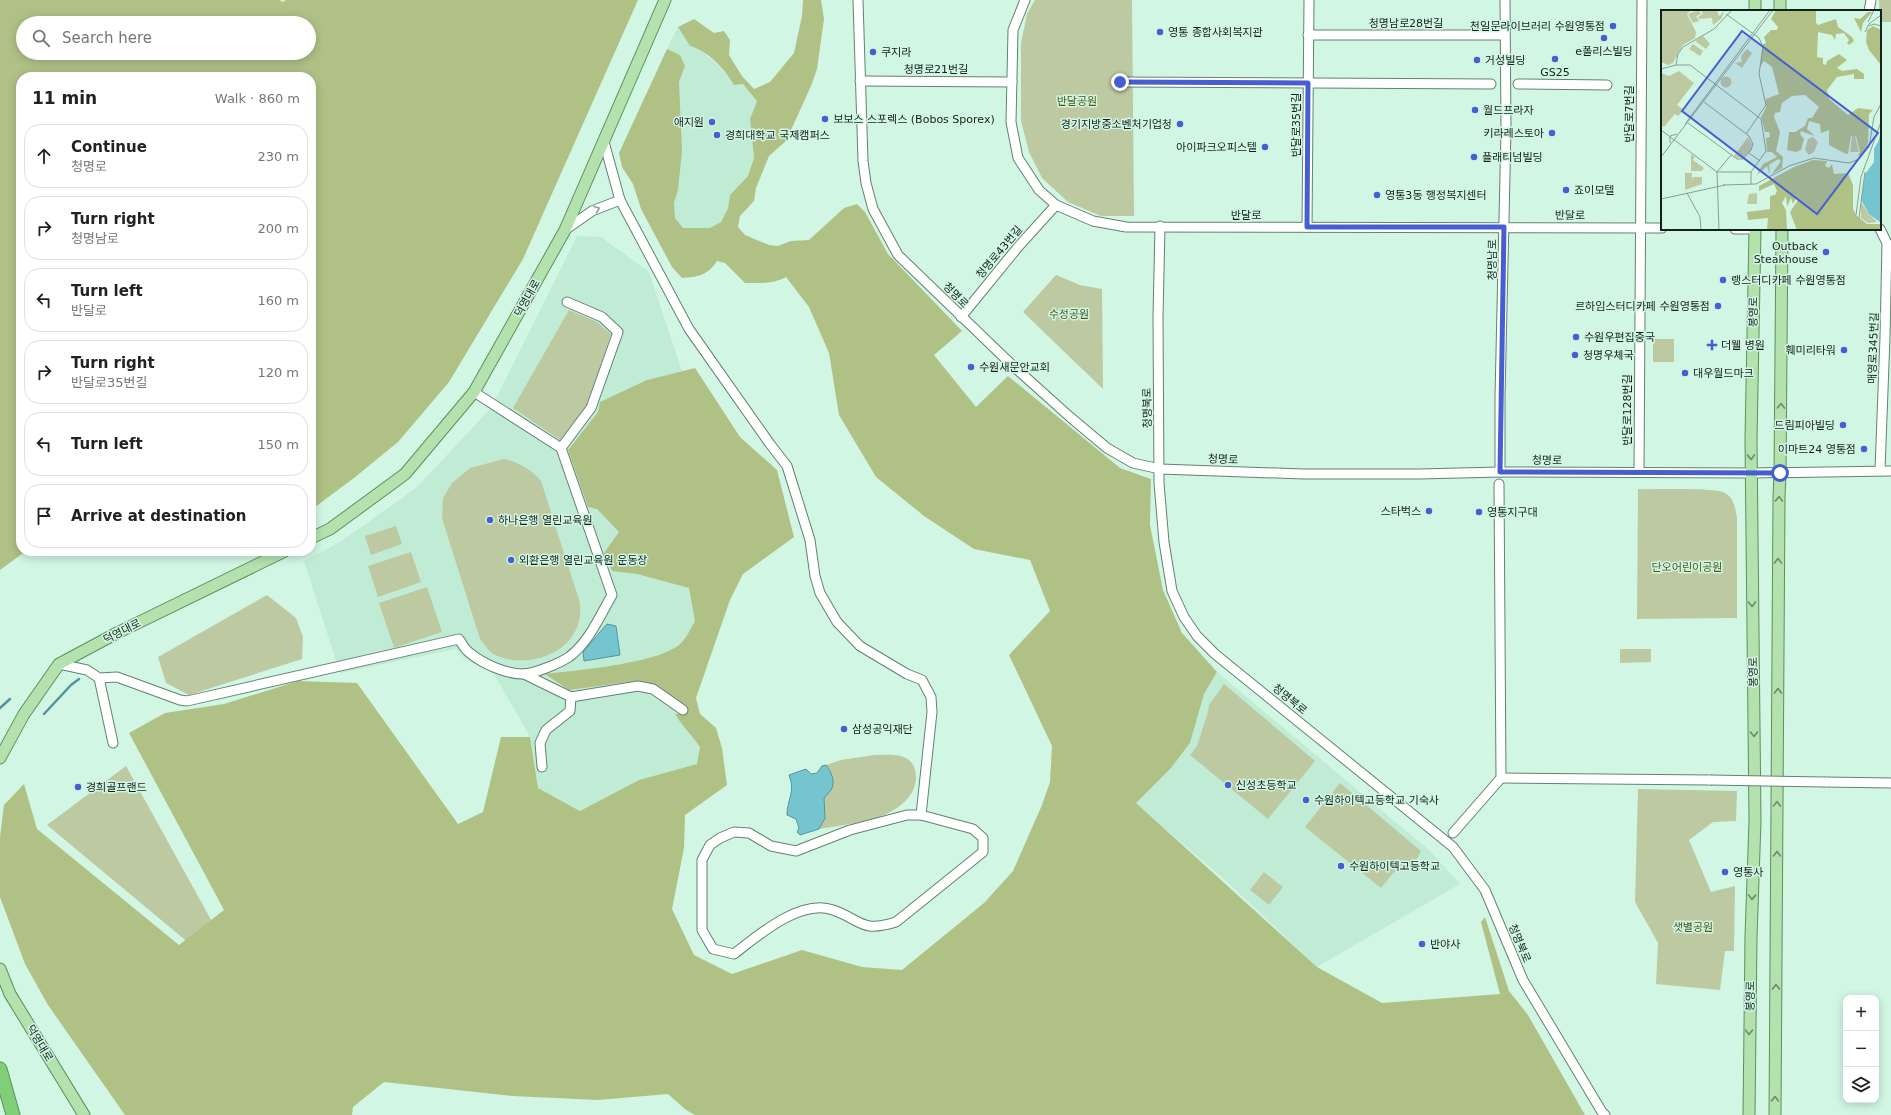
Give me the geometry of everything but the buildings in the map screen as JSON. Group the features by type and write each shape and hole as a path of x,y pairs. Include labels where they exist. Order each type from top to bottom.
{"highway":[{"path":"0,1069 13,1115"}],"main road":[{"name":"덕영대로","path":"316,536 330,529 405,474 474,392 565,230 665,0"},
{"name":"봉영로","path":"1749,1115 1751,944 1755,821 1751,440 1755,230"},
{"path":"1775,1115 1778,498 1780,473 1782,230"},
{"name":"덕영대로","path":"0,758 24,714 60,664 117,633 275,556"},
{"name":"덕영대로","path":"0,969 10,994 84,1115"}],"street":[{"name":"청명로","path":"858,0 863,161 866,183 873,209 898,255 1011,364 1106,448 1133,463 1160,469 1304,474 1500,472 1780,473 1891,471"},
{"name":"반달로","path":"1025,0 1013,30 1011,122 1018,158 1039,190 1056,205 1093,221 1126,227 1661,228"},
{"name":"반달로35번길","path":"1307,227 1308,0"},
{"name":"청명남로","path":"1500,472 1506,130 1504,35 1505,0"},
{"name":"반달로7번길","path":"1642,0 1642,228"},
{"path":"1869,10 1871,0"},
{"name":"청명남로28번길","path":"1308,35 1504,35"},
{"name":"청명로21번길","path":"860,81 1012,82"},
{"path":"1120,82 1491,84"},
{"path":"1518,84 1607,85"},
{"path":"604,142 620,200 689,329 787,466 810,540 815,576 820,593 837,622 860,646 907,674 922,680 925,686 930,697 932,712 921,815"},
{"path":"565,230 592,211 620,200"},
{"name":"청명로43번길","path":"961,317 1056,205"},
{"name":"청명북로","path":"1160,226 1158,317 1160,469 1164,542 1172,591 1184,617 1198,636 1215,654 1453,847 1485,890 1523,980 1598,1106 1605,1115"},
{"name":"반달로128번길","path":"1639,472 1642,228"},
{"name":"매영로345번길","path":"1880,230 1887,243 1880,470"},
{"path":"561,448 591,408 618,332 602,317 567,302"},
{"path":"474,392 561,448 612,595 589,636 569,656 550,666 524,674"},
{"path":"1453,833 1501,778 1499,484"},
{"path":"60,664 87,670 99,678 117,677 180,700 187,701 458,639 469,653 484,661 503,670 524,674 571,698 638,686 653,689 683,710"},
{"path":"99,678 113,743"},
{"path":"542,767 540,743 546,730 570,711 571,698"},
{"path":"1501,778 1891,783"},
{"path":"907,814 921,815 973,830 983,838 983,852 896,922 883,926 869,927 832,909 812,908 788,917 769,928 734,954 713,949 702,930 702,860 710,845 720,838 734,832 749,833 771,846 796,851 850,830 907,814"}],"shaded area":[{"path":"0,0 279,0 283,2 286,0 638,0 523,259 449,382 398,442 316,506 316,72 16,72 16,556 19,556 0,570"},
{"path":"803,0 821,0 824,19 817,69 811,86 786,141 769,156 756,188 754,201 740,216 738,227 745,235 769,245 778,246 791,241 809,240 844,208 857,204 865,212 888,254 962,331 934,355 976,407 1008,376 1120,468 1151,479 1150,525 1163,590 1182,633 1217,672 1204,694 1190,743 1171,768 1136,803 1317,967 1382,1003 1500,994 1481,922 1485,917 1509,991 1528,1015 1585,1115 695,1115 686,1110 668,1094 598,1100 512,1096 384,1082 353,1107 352,1115 125,1115 48,1005 25,964 0,897 0,837 4,805 24,784 37,829 179,945 224,910 129,733 165,713 224,704 298,681 357,683 458,824 483,812 501,737 530,737 538,788 580,811 639,780 697,764 700,747 675,714 685,713 686,706 657,686 635,681 569,690 545,674 618,665 657,656 672,650 682,642 695,621 689,588 637,574 612,571 604,553 619,532 597,509 588,507 568,450 598,412 600,402 647,380 695,368 740,437 777,470 794,537 743,574 730,600 696,698 700,714 716,728 722,748 727,785 685,815 684,848 672,909 694,955 732,974 802,950 862,967 902,970 984,903 1013,871 1042,805 1050,782 1052,746 1009,655 1050,611 1030,560 974,549 924,516 876,477 839,415 829,353 809,307 786,277 771,282 745,283 725,263 717,261 714,266 702,274 682,278 672,267 641,209 633,184 622,167 619,153 667,49 680,55 685,66 679,82 682,151 678,190 674,203 675,218 683,228 710,228 721,222 728,208 730,195 748,176 754,158 750,119 757,101 743,84 734,85 721,67 709,56 697,48 690,46 678,27 694,19 714,33 724,31 730,40 729,55 742,76 754,89 770,82 794,53 802,16"},
{"name":"경희대학교 국제캠퍼스","path":"678,27 690,46 698,48 718,65 734,85 743,84 757,101 750,119 754,158 748,176 730,195 728,207 721,222 710,228 683,228 675,218 674,203 678,190 679,82 685,66 680,55 667,49"},
{"name":"하나은행 열린교육원","path":"577,236 601,237 649,272 682,371 647,380 598,509 620,532 638,574 690,588 696,621 683,642 668,652 653,656 686,706 686,713 676,714 700,747 698,764 639,780 581,811 538,788 530,737 494,674 465,659 455,649 340,673 304,561 340,542 416,488 491,408"},
{"path":"1217,672 1429,850 1460,884 1317,967 1226,881 1135,803 1171,768 1190,743 1204,694"}],"green space":[{"name":"반달공원","path":"1035,0 1132,0 1134,216 1101,216 1068,202 1042,178 1029,152 1021,121 1021,43 1027,14"},
{"path":"1879,0 1891,0 1891,22 1881,22 1881,10 1879,10"},
{"name":"수정공원","path":"1056,275 1080,285 1102,289 1103,389 1023,312"},
{"path":"569,310 597,322 611,334 586,407 560,440 513,408"},
{"path":"1653,339 1674,339 1674,362 1653,362"},
{"name":"외환은행 열린교육원 운동장","path":"504,459 515,462 524,467 541,481 580,603 579,621 574,633 567,643 557,651 532,660 519,661 495,655 480,639 442,518 443,498 452,483 470,468"},
{"name":"단오어린이공원","path":"1638,489 1709,490 1719,491 1728,495 1734,504 1737,517 1737,618 1637,619"},
{"path":"396,526 402,544 371,555 365,536"},
{"path":"411,552 421,582 378,597 368,566"},
{"path":"427,587 442,632 394,648 379,603"},
{"path":"267,595 296,618 303,637 302,659 189,695 166,683 158,657"},
{"path":"1620,649 1651,649 1651,662 1620,663"},
{"path":"1224,684 1315,761 1268,819 1190,755 1197,746 1209,705"},
{"path":"874,755 898,756 907,758 910,761 915,769 916,778 910,795 897,808 879,817 819,829 824,817 824,798 831,790 830,770 826,765 841,760"},
{"name":"경희골프랜드","path":"126,766 215,927 190,944 47,825"},
{"path":"1340,783 1421,851 1416,861 1405,870 1400,865 1381,888 1305,827"},
{"name":"샛별공원","path":"1638,789 1737,791 1736,821 1713,822 1689,840 1711,892 1735,886 1734,951 1725,951 1720,990 1656,984 1658,943 1635,902"},
{"path":"1264,872 1283,887 1269,905 1250,890"}],"water":[{"path":"607,624 616,626 620,655 584,661 583,652"},
{"path":"826,765 830,770 833,784 831,790 824,798 825,818 819,829 800,835 797,832 799,828 796,819 787,815 792,786 789,775 806,769 811,774 817,773 822,766"}],"waterway":[{"path":"44,714 71,685 79,679"},
{"path":"0,708 10,699"}],"place":[{"name":"천일문라이브러리 수원영통점","path":"1613,26"},
{"name":"영통 종합사회복지관","path":"1160,32"},
{"name":"e폴리스빌딩","path":"1604,38"},
{"name":"쿠지라","path":"873,52"},
{"name":"GS25","path":"1555,59"},
{"name":"거성빌딩","path":"1477,60"},
{"name":"월드프라자","path":"1475,110"},
{"name":"보보스 스포렉스 (Bobos Sporex)","path":"825,119"},
{"name":"애지원","path":"712,122"},
{"name":"경기지방중소벤처기업청","path":"1180,124"},
{"name":"키라레스토아","path":"1552,133"},
{"name":"경희대학교 국제캠퍼스","path":"717,135"},
{"name":"아이파크오피스텔","path":"1265,147"},
{"name":"플래티넘빌딩","path":"1474,157"},
{"name":"죠이모텔","path":"1566,190"},
{"name":"영통3동 행정복지센터","path":"1377,195"},
{"name":"Outback Steakhouse","path":"1826,252"},
{"name":"랭스터디카페 수원영통점","path":"1723,280"},
{"name":"르하임스터디카페 수원영통점","path":"1718,306"},
{"name":"수원우편집중국","path":"1576,337"},
{"name":"더웰 병원","path":"1712,345"},
{"name":"훼미리타워","path":"1844,350"},
{"name":"청명우체국","path":"1575,355"},
{"name":"수원새문안교회","path":"971,367"},
{"name":"대우월드마크","path":"1685,373"},
{"name":"드림피아빌딩","path":"1843,425"},
{"name":"이마트24 영통점","path":"1864,449"},
{"name":"스타벅스","path":"1429,511"},
{"name":"영통지구대","path":"1479,512"},
{"name":"하나은행 열린교육원","path":"490,520"},
{"name":"외환은행 열린교육원 운동장","path":"511,560"},
{"name":"삼성공익재단","path":"844,729"},
{"name":"신성초등학교","path":"1228,785"},
{"name":"경희골프랜드","path":"78,787"},
{"name":"수원하이텍고등학교 기숙사","path":"1306,800"},
{"name":"수원하이텍고등학교","path":"1341,866"},
{"name":"영통사","path":"1725,872"},
{"name":"반야사","path":"1422,944"}],"route":[{"path":"1120,82 1308,83 1307,227 1504,227 1500,397 1500,472 1780,473"}]}
